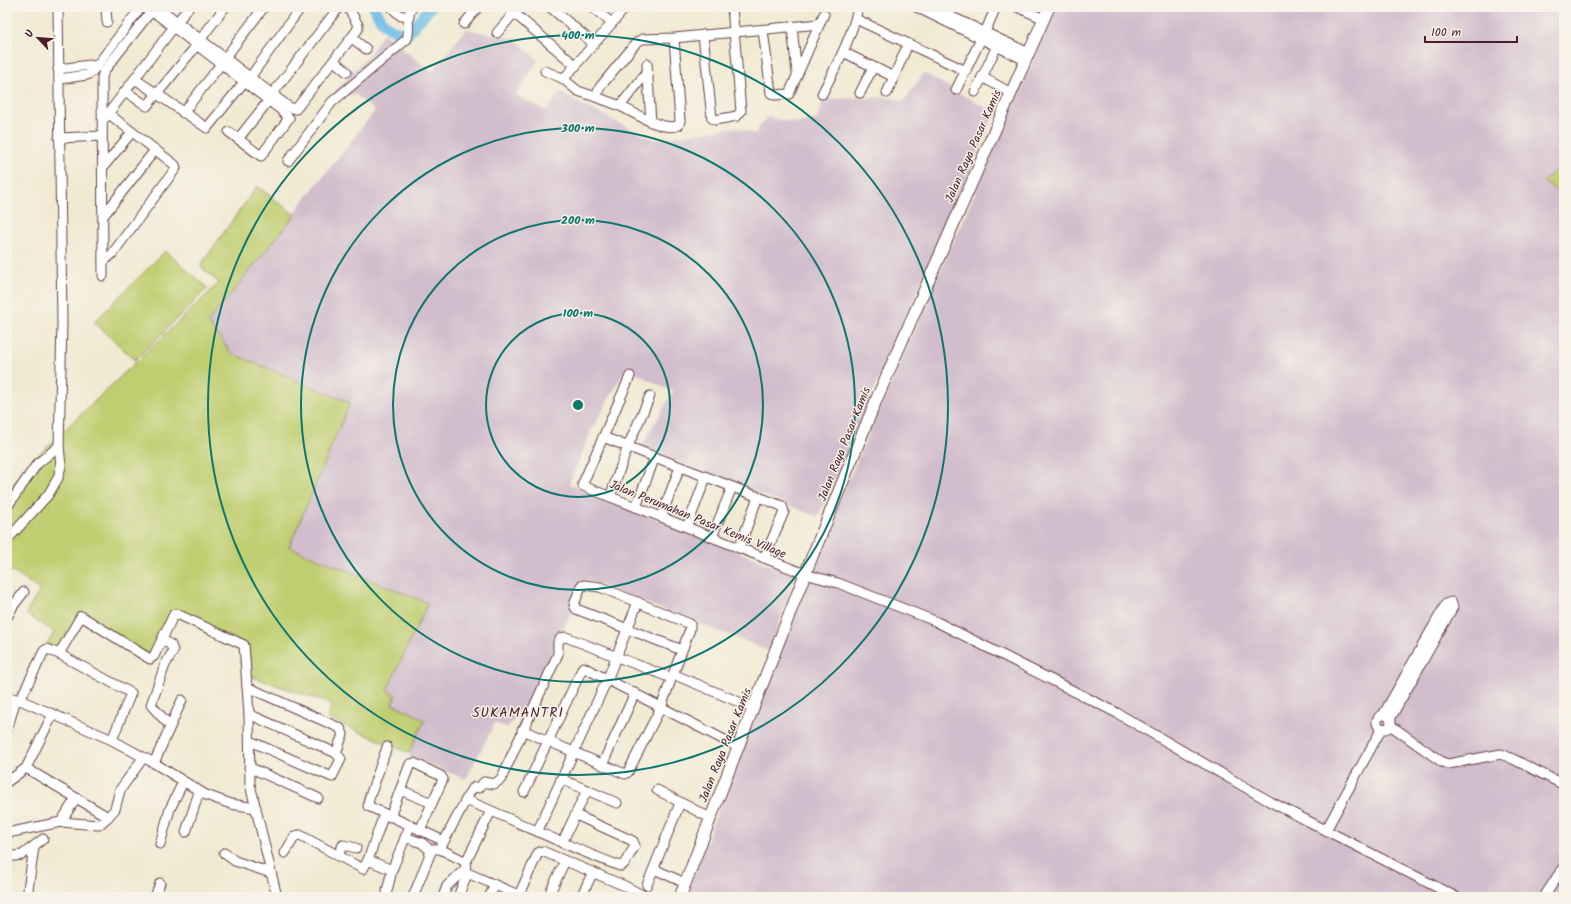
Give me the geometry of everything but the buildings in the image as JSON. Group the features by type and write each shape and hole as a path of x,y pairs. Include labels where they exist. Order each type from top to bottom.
{"main road":[{"name":"Jalan Raya Pasar Kamis","path":"680,897 805,574 877,398 1049,7"}],"street":[{"path":"7,540 48,495 58,478 61,466 59,446 62,324 58,7"},
{"path":"106,7 107,22"},
{"path":"59,79 87,75 97,67 141,7"},
{"path":"158,7 176,25"},
{"path":"106,117 188,7"},
{"path":"125,91 147,106 199,42 225,7"},
{"path":"183,113 264,7"},
{"path":"135,79 207,128 248,79 301,7"},
{"path":"238,139 339,7"},
{"path":"271,97 289,107 298,108 358,29 358,26 348,7"},
{"path":"391,7 401,16 408,19"},
{"path":"288,161 332,102 362,78 377,63 404,43 409,34 408,19 412,7"},
{"path":"464,24 478,7"},
{"path":"550,7 594,44"},
{"path":"592,7 612,24"},
{"path":"562,78 576,66 626,7"},
{"path":"703,35 712,118 716,120 737,116 741,111 732,7"},
{"path":"822,94 843,52 856,19 858,7"},
{"path":"916,7 983,35"},
{"path":"931,7 994,42 1027,57"},
{"path":"956,90 996,7"},
{"path":"1017,7 1044,19"},
{"path":"497,33 513,9 576,66"},
{"path":"103,276 104,166 102,136 106,117 103,74 146,16 152,12 176,25 271,97 289,118 264,155 259,155 230,132"},
{"path":"763,30 772,94 790,93 824,14"},
{"path":"856,19 966,71"},
{"path":"596,97 600,87 639,40 819,24"},
{"path":"792,27 797,74"},
{"path":"352,38 366,49"},
{"path":"545,71 562,78 578,91 620,106 651,122 673,127 679,125 680,121 674,38"},
{"path":"975,92 982,77 994,42"},
{"path":"887,93 908,44"},
{"path":"843,52 894,77"},
{"path":"334,61 347,72"},
{"path":"58,69 90,65 97,67"},
{"path":"860,93 873,67"},
{"path":"620,106 647,68 651,122"},
{"path":"982,77 1011,93"},
{"path":"103,262 112,254 175,171 175,165 132,132 106,117"},
{"path":"104,166 132,132"},
{"path":"59,138 102,136"},
{"path":"104,215 155,150"},
{"path":"630,376 603,437 783,508 784,512 764,558"},
{"path":"610,497 628,446 650,396"},
{"name":"Jalan Perumahan Pasar Kemis Village","path":"603,437 583,483 584,486 805,574 838,583 935,621 1117,713 1269,801 1456,897"},
{"path":"7,507 37,464 59,446"},
{"path":"636,507 655,457"},
{"path":"661,517 680,467"},
{"path":"687,527 706,477"},
{"path":"712,537 732,487"},
{"path":"739,548 758,497"},
{"path":"522,730 623,774 627,774 660,707 682,650 690,629 690,624 638,602 594,586 587,584 582,586 574,605 576,609 682,650"},
{"path":"7,617 13,606 24,592"},
{"path":"538,830 607,680 638,602"},
{"path":"1326,830 1386,722 1453,607 1451,602 1446,604 1386,722"},
{"path":"59,654 81,616 150,659 154,656 172,616 177,614 244,645 249,714 250,784 276,897"},
{"path":"412,897 438,847 472,788 479,788 484,782 494,784 501,779 522,730 558,654 558,642 561,638 566,637 753,708"},
{"path":"162,639 171,645 173,651 165,665 151,705 170,726"},
{"path":"7,730 18,700 44,651 47,649 130,692 131,695 112,740"},
{"path":"524,792 583,667 738,747"},
{"path":"247,687 340,728 343,734 336,753"},
{"path":"602,765 635,693"},
{"path":"7,697 53,714 112,740 154,763 199,792 231,804 256,808"},
{"path":"154,763 182,700"},
{"path":"7,782 26,768 53,714"},
{"path":"249,714 336,753 341,759 334,776 328,777 250,742"},
{"path":"1386,722 1442,762 1448,764 1501,754 1564,785"},
{"path":"387,747 368,804 370,808 420,830 438,847 466,869 495,885 520,896 539,852 544,852 625,886 646,897"},
{"path":"7,833 60,822 99,825 114,809 120,790 143,758"},
{"path":"285,853 297,835 363,869 400,790 410,764 414,763 442,777 442,782 420,830"},
{"path":"249,767 318,798"},
{"path":"26,768 108,817"},
{"path":"561,779 617,803"},
{"path":"160,844 170,809 183,782"},
{"path":"400,790 432,803"},
{"path":"562,843 587,790"},
{"path":"658,790 710,818"},
{"path":"186,832 199,792"},
{"path":"60,822 76,798"},
{"path":"466,800 538,830 562,843 620,866 624,864 635,846 633,841 576,815"},
{"path":"647,885 680,803"},
{"path":"458,897 466,869 491,811"},
{"path":"387,891 392,870 410,826"},
{"path":"405,837 438,847"},
{"path":"7,857 22,855 43,839"},
{"path":"338,856 343,845 356,848"},
{"path":"27,897 34,847"},
{"path":"224,853 235,861 271,873"},
{"path":"368,860 392,870"},
{"path":"548,897 565,861"},
{"path":"1544,897 1564,866"},
{"path":"443,897 447,886 466,869"},
{"path":"654,870 685,883"},
{"path":"581,897 593,872"},
{"path":"155,897 160,883"},
{"path":"489,897 495,885"}],"shaded area":[{"path":"1057,7 1564,7 1564,162 1544,182 1564,195 1564,897 686,897 713,823 830,522"},
{"path":"466,29 515,39 538,60 516,95 546,111 560,92 580,104 654,140 734,127 755,134 766,117 795,123 818,119 823,99 886,97 904,101 924,73 995,113 818,517 641,447 673,392 626,368 591,431 569,484 795,575 770,651 587,580 530,699 507,728 495,723 466,779 411,758 409,753 425,720 392,704 387,690 428,603 289,547 350,403 231,353 208,321 375,111 356,95 332,95 370,54 383,33 432,72"}],"green space":[{"path":"1564,162 1564,195 1543,182"},
{"path":"257,186 295,215 208,322 231,353 350,403 289,547 428,603 387,690 396,695 392,704 425,720 409,753 327,718 332,704 253,677 247,644 171,613 151,656 79,612 58,650 47,644 54,632 26,614 40,590 7,568 7,492 35,458 219,283 200,266"},
{"path":"165,251 208,288 135,360 94,322"}],"waterway":[{"path":"374,7 386,26 394,31 406,35 431,7"}],"district":[{"name":"SUKAMANTRI","path":"518,712"}]}
